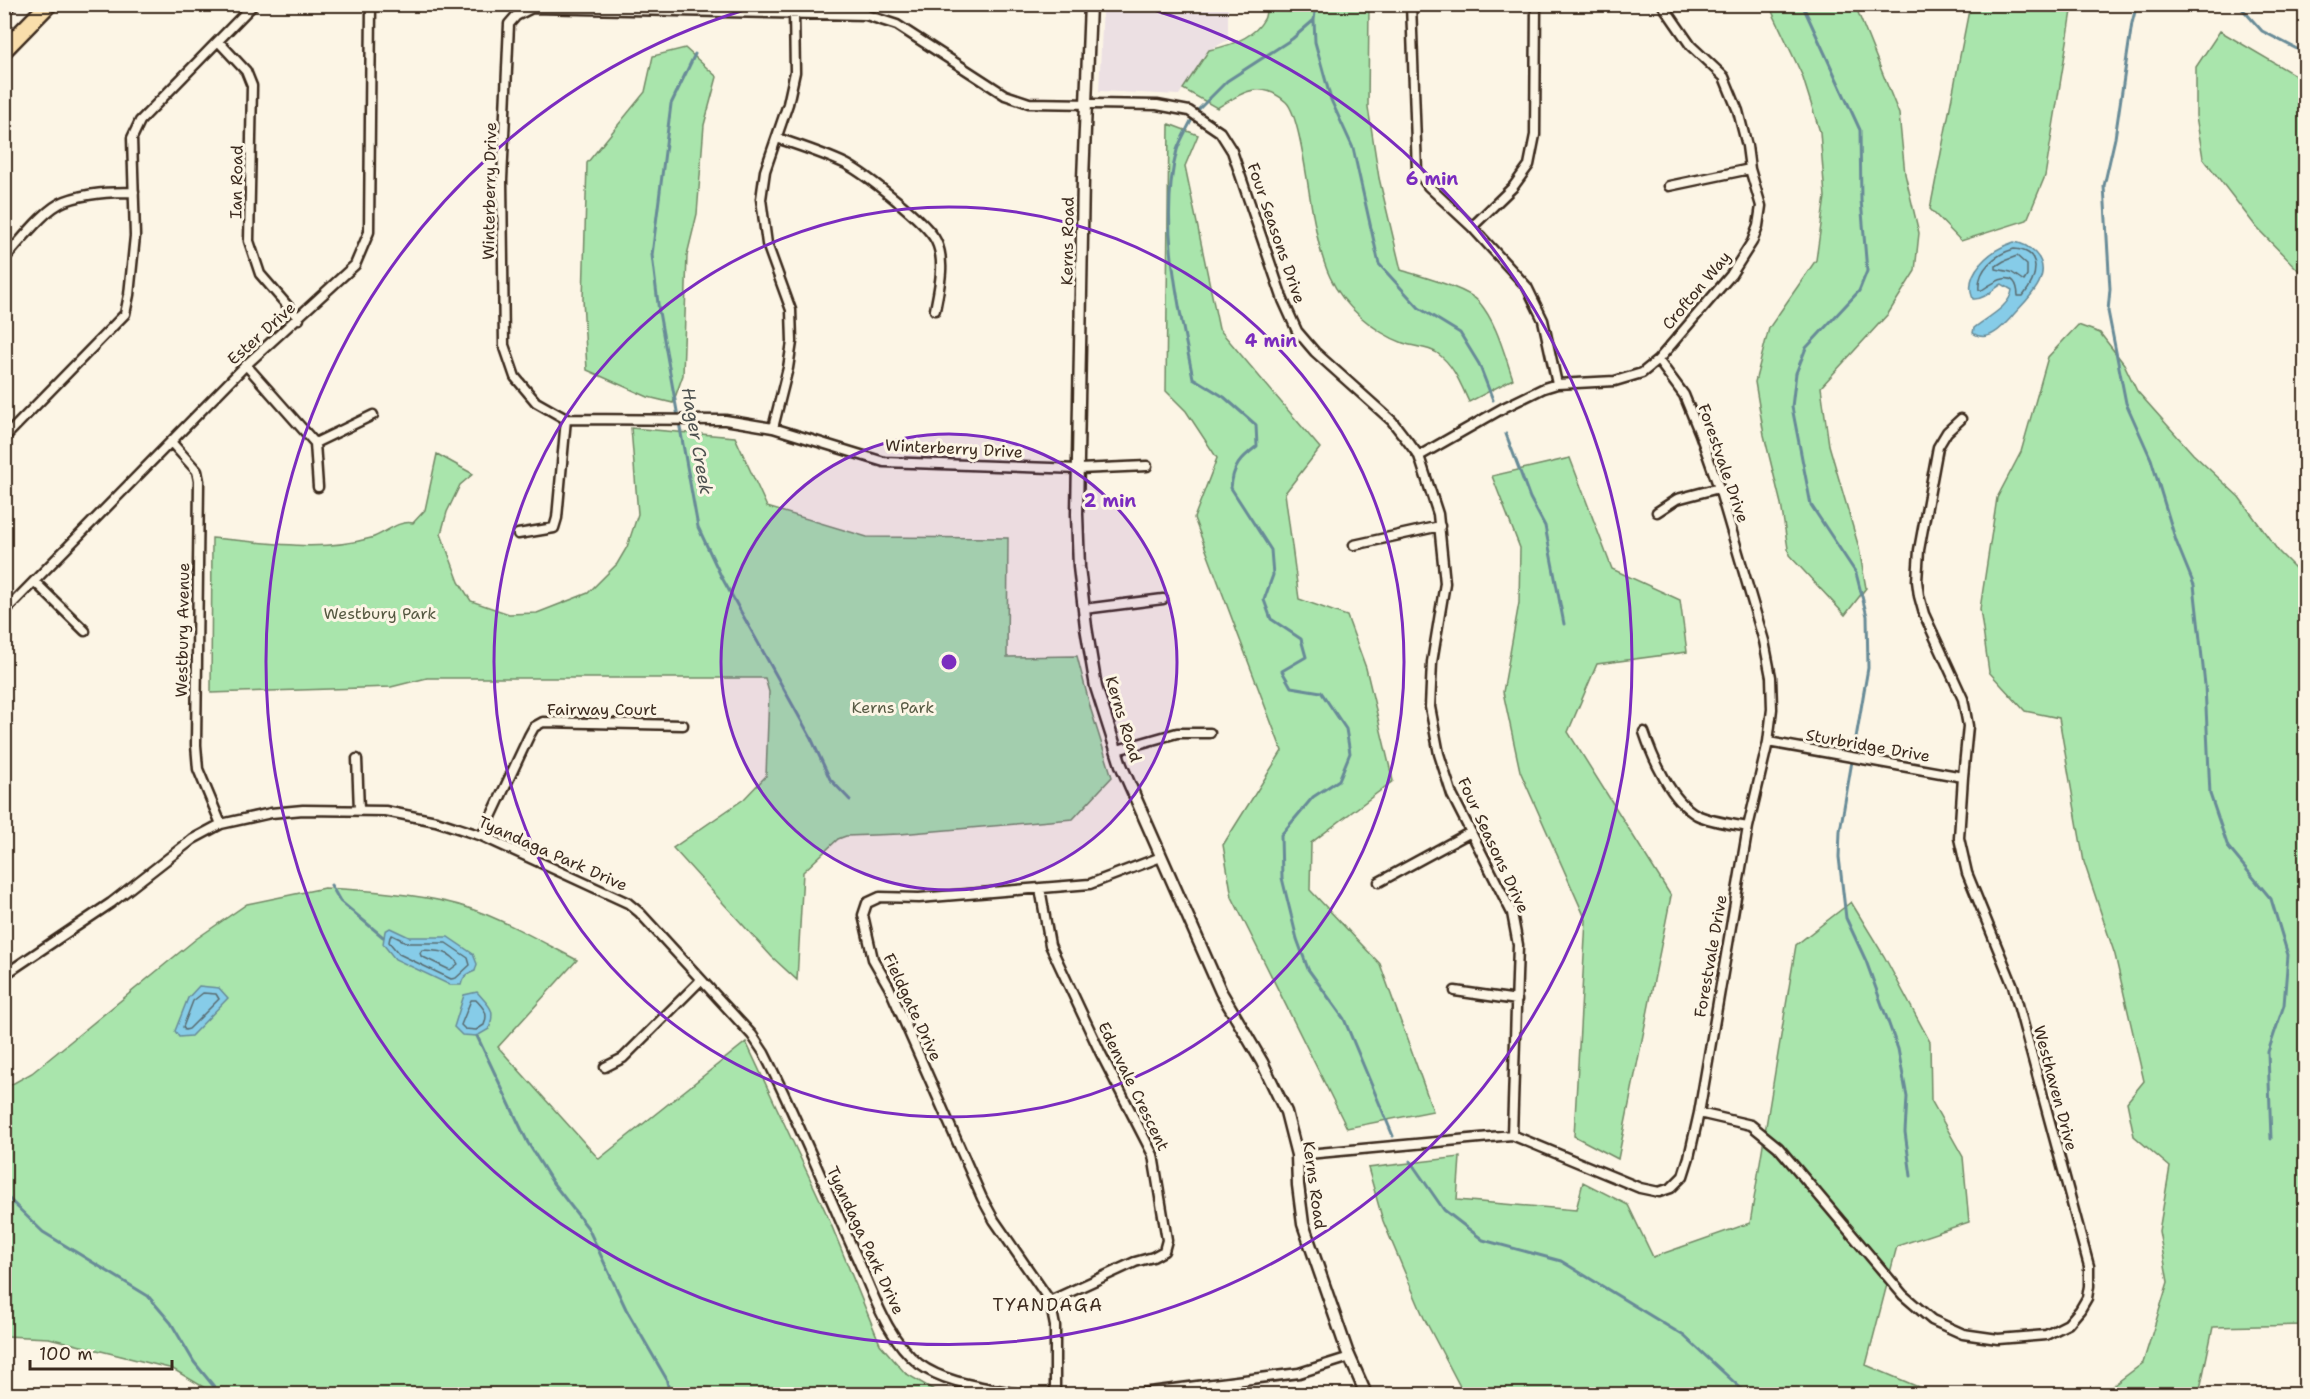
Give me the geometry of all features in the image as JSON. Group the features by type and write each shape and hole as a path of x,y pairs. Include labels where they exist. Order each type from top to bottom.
{"highway":[{"path":"4,50 49,4"}],"street":[{"path":"4,438 125,314 135,236 132,138 140,121 254,4"},
{"name":"Ester Drive","path":"4,612 246,365 355,266 369,232 371,4"},
{"name":"Kerns Road","path":"1090,4 1077,514 1084,609 1096,687 1117,750 1161,857 1221,992 1274,1085 1286,1112 1297,1155 1303,1224 1319,1273 1366,1395"},
{"path":"1411,4 1417,171 1428,186 1472,227 1527,288 1543,320 1557,384"},
{"path":"1472,227 1513,187 1528,165 1535,135 1536,4"},
{"name":"Crofton Way","path":"1419,456 1505,407 1557,384 1615,381 1642,373 1658,360 1731,275 1752,242 1758,226 1761,206 1750,169 1738,111 1724,77 1691,46 1662,4"},
{"name":"Winterberry Drive","path":"1086,105 1029,104 1005,95 897,25 867,15 532,8 516,16 509,24 502,180 504,345 515,377 536,402 566,419 725,420 773,428 884,462 1079,469 1147,466"},
{"path":"773,428 792,342 791,310 767,244 760,200 765,171 788,104 795,72 794,13"},
{"name":"Ian Road","path":"218,41 246,71 252,86 249,241 261,274 299,319"},
{"name":"Four Seasons Drive","path":"1086,105 1157,105 1190,111 1220,132 1232,151 1283,300 1297,331 1315,352 1392,421 1419,456 1440,526 1445,584 1432,662 1430,707 1439,754 1452,795 1512,914 1518,945 1512,1135"},
{"path":"777,138 814,150 848,165 928,228 937,243 940,264 936,310"},
{"path":"1669,186 1750,169"},
{"path":"4,259 43,217 63,202 102,192 134,192"},
{"name":"Forestvale Drive","path":"1297,1155 1512,1135 1640,1188 1659,1192 1671,1188 1683,1176 1699,1113 1748,827 1768,742 1772,709 1771,677 1764,641 1719,488 1701,434 1684,395 1658,360"},
{"path":"246,365 315,443 318,487"},
{"path":"315,443 373,415"},
{"path":"518,534 554,528 557,518 566,419"},
{"name":"Westhaven Drive","path":"1699,1113 1751,1125 1778,1147 1903,1295 1932,1320 1963,1334 1998,1339 2046,1335 2068,1324 2087,1298 2089,1266 2013,986 1967,873 1959,838 1968,726 1963,699 1924,614 1917,581 1924,515 1938,447 1947,432 1961,419"},
{"name":"Westbury Avenue","path":"171,442 197,471 199,482 196,745 198,769 221,824"},
{"path":"1657,512 1677,499 1719,488"},
{"path":"1354,545 1440,526"},
{"path":"35,582 85,631"},
{"path":"1084,609 1163,599"},
{"name":"Fairway Court","path":"482,836 529,736 534,727 543,722 683,725"},
{"path":"1644,732 1652,757 1677,798 1697,815 1748,827"},
{"path":"1117,750 1177,733 1210,733"},
{"name":"Sturbridge Drive","path":"1768,742 1963,777"},
{"path":"357,759 358,810"},
{"name":"Tyandaga Park Drive","path":"4,975 111,903 193,839 221,824 271,813 303,810 385,811 436,821 482,836 628,903 752,1035 764,1053 895,1338 907,1354 933,1373 1018,1395"},
{"path":"1379,882 1470,832"},
{"name":"Fieldgate Drive","path":"1055,1395 1057,1368 1055,1326 1050,1301 994,1220 982,1198 889,987 873,959 863,915 867,903 880,897 919,898 1090,884 1161,857"},
{"name":"Edenvale Crescent","path":"1040,888 1053,953 1100,1052 1154,1155 1167,1240 1164,1251 1153,1257 1135,1262 1050,1301"},
{"path":"605,1067 623,1058 701,980"},
{"path":"1455,991 1517,1000"},
{"path":"1134,1395 1185,1391 1299,1373 1350,1357"}],"shaded area":[{"path":"1103,5 1228,5 1228,40 1209,50 1179,95 1099,91"}],"green space":[{"path":"1267,5 1369,5 1368,107 1379,178 1401,270 1454,287 1479,302 1491,319 1513,379 1469,402 1448,363 1437,353 1392,338 1371,325 1351,308 1336,288 1325,265 1296,124 1286,102 1268,91 1259,90 1243,94 1217,108 1183,89 1209,50 1233,43 1260,26 1265,18"},
{"path":"1769,5 1855,5 1899,114 1905,174 1919,233 1915,271 1888,314 1821,387 1829,445 1859,548 1866,588 1845,615 1789,555 1781,504 1764,435 1755,382 1769,328 1816,260 1825,197 1820,132 1802,75"},
{"path":"1970,5 2073,5 2045,176 2027,220 1961,241 1930,209"},
{"path":"2220,31 2305,81 2305,277 2257,228 2203,158 2196,116 2196,67"},
{"path":"685,48 717,77 704,125 697,214 687,255 683,375 673,403 648,397 587,370 583,299 587,163 645,92 653,56"},
{"path":"1169,124 1198,135 1185,166 1219,329 1320,448 1285,493 1299,599 1347,616 1366,668 1393,781 1311,843 1310,890 1380,964 1433,1111 1347,1128 1232,897 1223,845 1282,751 1194,518 1217,458 1186,411 1166,391"},
{"path":"2078,325 2100,333 2124,364 2137,391 2193,454 2239,497 2279,552 2305,578 2305,1325 2213,1327 2199,1394 2102,1394 2143,1363 2168,1282 2159,1231 2170,1167 2134,1136 2127,1102 2144,1081 2115,955 2084,862 2059,718 2025,711 1989,672 1980,609 1997,498 2021,452 2048,357"},
{"path":"631,428 735,437 767,507 867,537 1008,538 1007,657 1077,656 1112,777 1073,819 900,834 846,836 838,839 803,872 797,980 772,957 673,848 744,799 766,776 769,692 765,678 427,678 391,687 211,693 212,538 292,545 332,545 371,538 396,525 413,523 425,510 437,454 473,474 460,485 447,512 441,534 459,582 471,601 509,614 537,613 588,593 617,564 627,547 638,514"},
{"path":"1570,458 1612,569 1680,600 1687,652 1597,664 1568,732 1671,896 1618,1159 1574,1136 1586,920 1520,771 1503,692 1519,603 1520,548 1492,476"},
{"path":"324,888 401,894 463,906 514,927 577,960 498,1047 599,1159 746,1042 828,1217 880,1344 905,1373 934,1390 952,1394 215,1394 173,1369 49,1338 5,1336 5,1088 32,1073 196,939 247,904"},
{"path":"1851,902 1884,956 1930,1042 1931,1100 1963,1157 1969,1222 1897,1246 1866,1365 1935,1394 1464,1394 1424,1318 1383,1221 1368,1168 1460,1157 1457,1200 1576,1210 1583,1182 1628,1205 1653,1257 1750,1223 1796,945"}],"water":[{"path":"2014,242 2026,246 2035,253 2042,269 2041,277 2033,293 2002,327 1991,335 1979,336 1973,333 1974,328 2007,302 2012,290 2002,284 1985,296 1973,299 1971,289 1975,271 1988,256"},
{"path":"390,928 409,937 448,937 473,954 477,964 475,971 463,979 461,985 450,985 395,959 383,944 385,931"},
{"path":"199,986 219,988 228,998 191,1036 179,1037 175,1031 188,998"},
{"path":"477,992 492,1012 489,1029 477,1036 462,1035 454,1027 464,995"}],"waterway":[{"path":"1316,4 1315,42 1331,100 1353,148 1379,264 1419,308 1460,333 1479,364 1493,400"},
{"path":"1802,4 1860,130 1861,200 1867,271 1859,291 1806,348 1796,373 1792,407 1811,505 1856,573 1867,616 1868,668 1840,831 1839,857 1846,918 1866,961 1898,1049 1907,1097 1905,1132 1911,1176"},
{"path":"2137,4 2132,23 2115,138 2104,186 2110,289 2108,311 2126,403 2151,459 2176,541 2194,585 2205,685 2210,794 2228,847 2271,899 2288,955 2284,1005 2268,1052 2271,1139"},
{"path":"2238,4 2262,31 2297,49 2306,57"},
{"path":"1195,113 1227,81 1292,39 1314,20"},
{"name":"Hager Creek","path":"695,54 671,104 652,255 659,312 698,527 721,576 811,738 830,779 850,800"},
{"path":"1191,121 1177,150 1172,178 1170,235 1177,294 1193,378 1224,397 1256,425 1257,446 1238,464 1231,488 1271,550 1273,575 1264,600 1271,619 1301,639 1306,657 1282,671 1291,687 1321,692 1346,729 1350,753 1339,780 1313,797 1281,835 1282,878 1297,939 1308,969 1344,1019 1393,1136"},
{"path":"1506,434 1530,498 1545,526 1564,624"},
{"path":"331,885 340,901 383,937"},
{"path":"477,1036 528,1143 553,1183 588,1228 626,1309 666,1378 670,1394"},
{"path":"1410,1161 1444,1210 1483,1240 1561,1261 1684,1336 1747,1394"},
{"path":"4,1194 43,1232 148,1296 171,1323 194,1362 220,1394"}],"district":[{"name":"TYANDAGA","path":"1048,1305"}],"park label":[{"name":"Westbury Park","path":"380,613"},
{"name":"Kerns Park","path":"893,707"}]}
